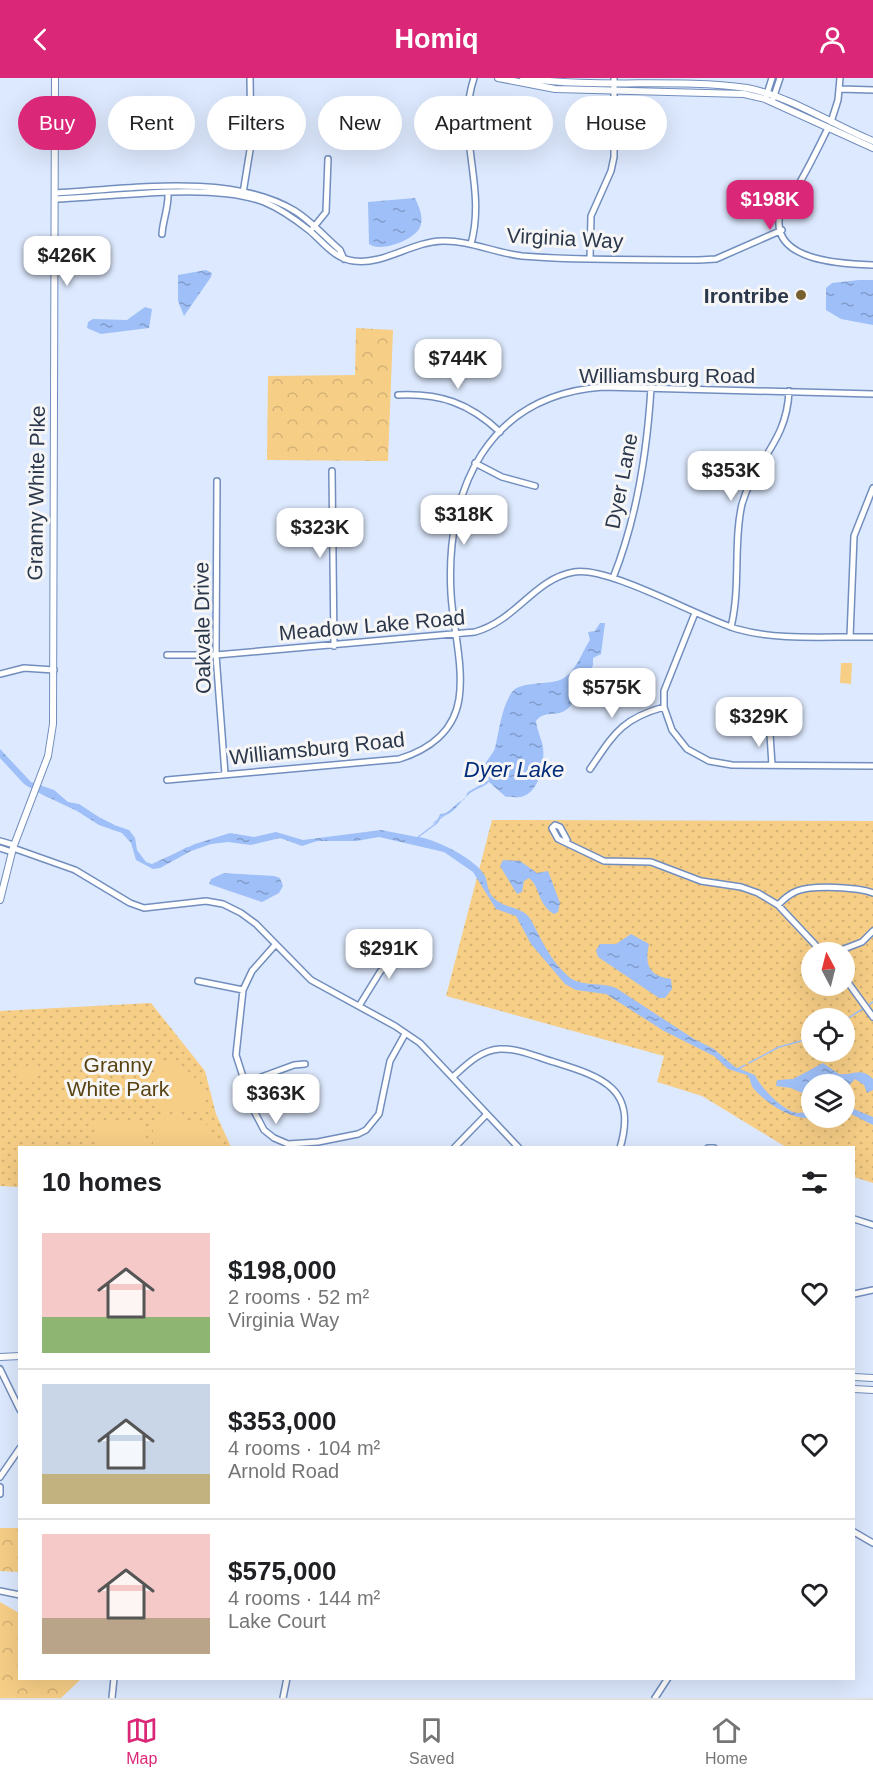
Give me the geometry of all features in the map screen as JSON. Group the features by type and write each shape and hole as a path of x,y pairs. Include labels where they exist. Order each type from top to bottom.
{"main road":[{"name":"Granny White Pike","path":"0,900 13,848 43,774 53,724 55,78"},
{"path":"498,78 540,84 719,84 770,98 873,148"},
{"path":"524,78 540,84"},
{"path":"674,91 680,83"},
{"path":"614,84 770,98"},
{"path":"829,125 873,141"},
{"path":"0,1357 18,1356"},
{"path":"855,1377 873,1378"},
{"path":"855,1389 873,1390"}],"street":[{"path":"243,193 251,144 250,78"},
{"path":"471,244 477,204 467,116 474,78"},
{"path":"770,98 772,78"},
{"path":"770,98 780,78"},
{"path":"840,78 840,89 829,125 801,180 783,206 779,218 782,231 797,250 818,261 873,265"},
{"path":"590,258 591,216 611,171 614,157 614,84"},
{"path":"840,89 873,90"},
{"path":"312,229 326,212 328,159"},
{"name":"Virginia Way","path":"55,196 217,187 243,193 277,208 312,229 336,255 344,259 372,261 435,241 471,244 522,256 716,259 782,231"},
{"path":"162,234 163,220 168,208 168,191"},
{"name":"Williamsburg Road","path":"167,780 399,759 433,744 453,718 459,699 451,593 454,524 460,497 475,463 500,432 526,410 569,391 602,387 873,394"},
{"name":"Dyer Lane","path":"614,578 630,531 646,447 651,388"},
{"path":"731,627 737,602 742,504 784,426 789,392"},
{"path":"398,395 443,397 460,403 487,420 500,432"},
{"path":"475,463 502,477 534,486"},
{"path":"332,471 334,646"},
{"name":"Oakvale Drive","path":"217,481 216,655 225,774"},
{"path":"850,637 854,536 873,488"},
{"name":"Meadow Lake Road","path":"167,655 216,655 334,646 455,635 492,628 516,611 547,583 562,575 593,572 614,578 731,627 778,634 873,637"},
{"path":"694,613 668,675 664,707 672,730 693,753 718,763 873,766"},
{"path":"0,674 24,668 54,670"},
{"path":"590,769 624,724 642,713 664,707"},
{"path":"767,726 770,734 772,765"},
{"path":"567,840 603,861 651,862 701,881 751,889 778,905 813,942"},
{"path":"0,842 75,870 130,903 144,908 198,902 223,904 256,924 274,945 311,980 420,1043 454,1076 517,1146"},
{"path":"0,848 13,848"},
{"path":"778,905 790,894 807,889 858,889 873,893"},
{"path":"855,945 862,942 873,931"},
{"path":"359,1006 380,972 407,943"},
{"path":"274,945 252,971 243,990 236,1055 264,1130 280,1142 288,1144 318,1142 358,1134 366,1130 378,1114 390,1061 405,1034"},
{"path":"198,981 243,990"},
{"path":"855,992 871,1015"},
{"path":"454,1076 477,1057 500,1049 515,1050 597,1077 618,1093 623,1106 625,1127 620,1146"},
{"path":"245,1083 294,1065 305,1065"},
{"path":"456,1146 487,1114"},
{"path":"855,1219 873,1225"},
{"path":"855,1294 873,1290"},
{"path":"0,1369 18,1406"},
{"path":"0,1477 18,1451"},
{"path":"0,1487 0,1494"},
{"path":"855,1533 873,1543"},
{"path":"0,1591 18,1595"},
{"path":"112,1698 114,1680"},
{"path":"283,1698 287,1680"},
{"path":"655,1698 667,1680"}],"green space":[{"path":"356,328 393,330 388,461 267,460 268,376 355,375"},
{"path":"841,663 852,663 851,684 840,683"},
{"path":"492,820 873,821 873,1183 855,1177 855,1146 784,1146 702,1096 657,1082 664,1056 446,996"},
{"name":"Granny White Park","path":"151,1003 205,1071 216,1114 231,1146 18,1146 18,1187 0,1186 0,1011"},
{"path":"154,1059 184,1068 192,1075 203,1091 204,1112 156,1111"},
{"path":"36,1067 37,1081 18,1082 18,1068"},
{"path":"158,1118 178,1118 209,1125 218,1146 153,1146 153,1123"},
{"path":"92,1121 142,1121 144,1123 144,1146 98,1146"},
{"path":"0,1528 18,1528 18,1572 0,1571"},
{"path":"0,1602 18,1612 18,1680 80,1680 61,1698 0,1698"}],"water":[{"path":"415,198 421,212 420,227 417,232 389,246 369,244 368,202"},
{"path":"206,270 212,273 211,277 184,316 178,301 178,275"},
{"path":"873,280 873,325 841,319 826,310 826,288 832,283"},
{"path":"145,307 152,309 149,328 101,334 87,328 88,322 93,319 127,320"},
{"name":"Dyer Lake","path":"600,623 605,623 601,654 593,658 593,665 574,702 562,712 543,716 536,721 543,755 542,770 532,790 520,797 506,797 489,782 465,797 468,792 489,780 484,766 495,748 503,713 512,692 516,688 529,684 552,682 564,678 575,666 590,640 588,632 595,631"},
{"path":"0,749 31,782 54,790 68,802 79,804 108,823 129,830 135,838 137,850 146,862 152,864 195,844 230,833 254,837 276,832 303,840 381,830 417,837 437,822 440,814 447,812 462,801 450,813 441,816 438,823 419,837 455,851 473,863 485,876 491,895 497,901 527,915 552,957 569,977 579,982 616,988 694,1039 714,1049 735,1067 755,1075 767,1092 785,1108 801,1113 801,1117 773,1106 753,1088 747,1075 728,1069 714,1056 664,1031 606,994 576,990 565,984 531,944 516,916 496,909 473,872 444,852 379,837 356,841 317,841 302,846 280,838 251,845 228,842 211,844 191,851 160,868 153,869 136,860 131,843 122,833 99,825 24,784 0,758"},
{"path":"503,860 520,861 537,873 548,871 560,903 558,912 554,914 545,906 536,886 529,878 524,881 522,892 517,894 500,866"},
{"path":"224,873 274,876 280,878 283,886 279,893 262,902 209,884 211,879"},
{"path":"631,934 649,944 647,957 652,972 671,979 672,989 665,998 659,998 598,957 596,950 600,944 616,944"},
{"path":"823,1063 839,1074 802,1074"},
{"path":"860,1072 869,1075 873,1079 873,1090 867,1093 864,1085 855,1079 855,1074 844,1074"},
{"path":"801,1075 801,1093 791,1088 776,1086 777,1080 793,1079"},
{"path":"855,1110 873,1117 873,1125 855,1116"}],"waterway":[{"path":"434,823 451,810"},
{"path":"101,819 113,825"},
{"path":"178,853 187,848"},
{"path":"855,1014 873,1002"},
{"path":"749,1063 779,1047 801,1041"},
{"path":"738,1069 745,1065"}],"place":[{"name":"Irontribe","path":"801,295"}]}
